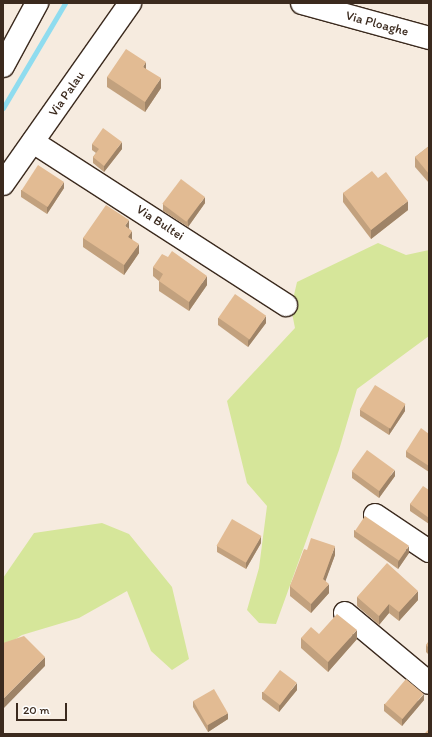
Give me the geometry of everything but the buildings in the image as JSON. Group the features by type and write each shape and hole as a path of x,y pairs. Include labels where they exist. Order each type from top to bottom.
{"street":[{"path":"3,66 37,3"},
{"name":"Via Palau","path":"3,184 130,3"},
{"name":"Via Ploaghe","path":"302,3 429,38"},
{"name":"Via Bultei","path":"33,142 286,304"},
{"path":"375,515 429,551"},
{"path":"345,613 429,683"}],"green space":[{"path":"378,243 406,255 429,250 429,336 357,389 339,450 276,624 259,623 247,610 259,568 267,506 247,483 227,401 295,328 291,308 297,282"},
{"path":"102,523 129,534 172,587 189,659 172,670 151,651 127,591 79,618 22,635 3,647 3,578 34,533"}],"waterway":[{"path":"3,108 65,3"}]}
